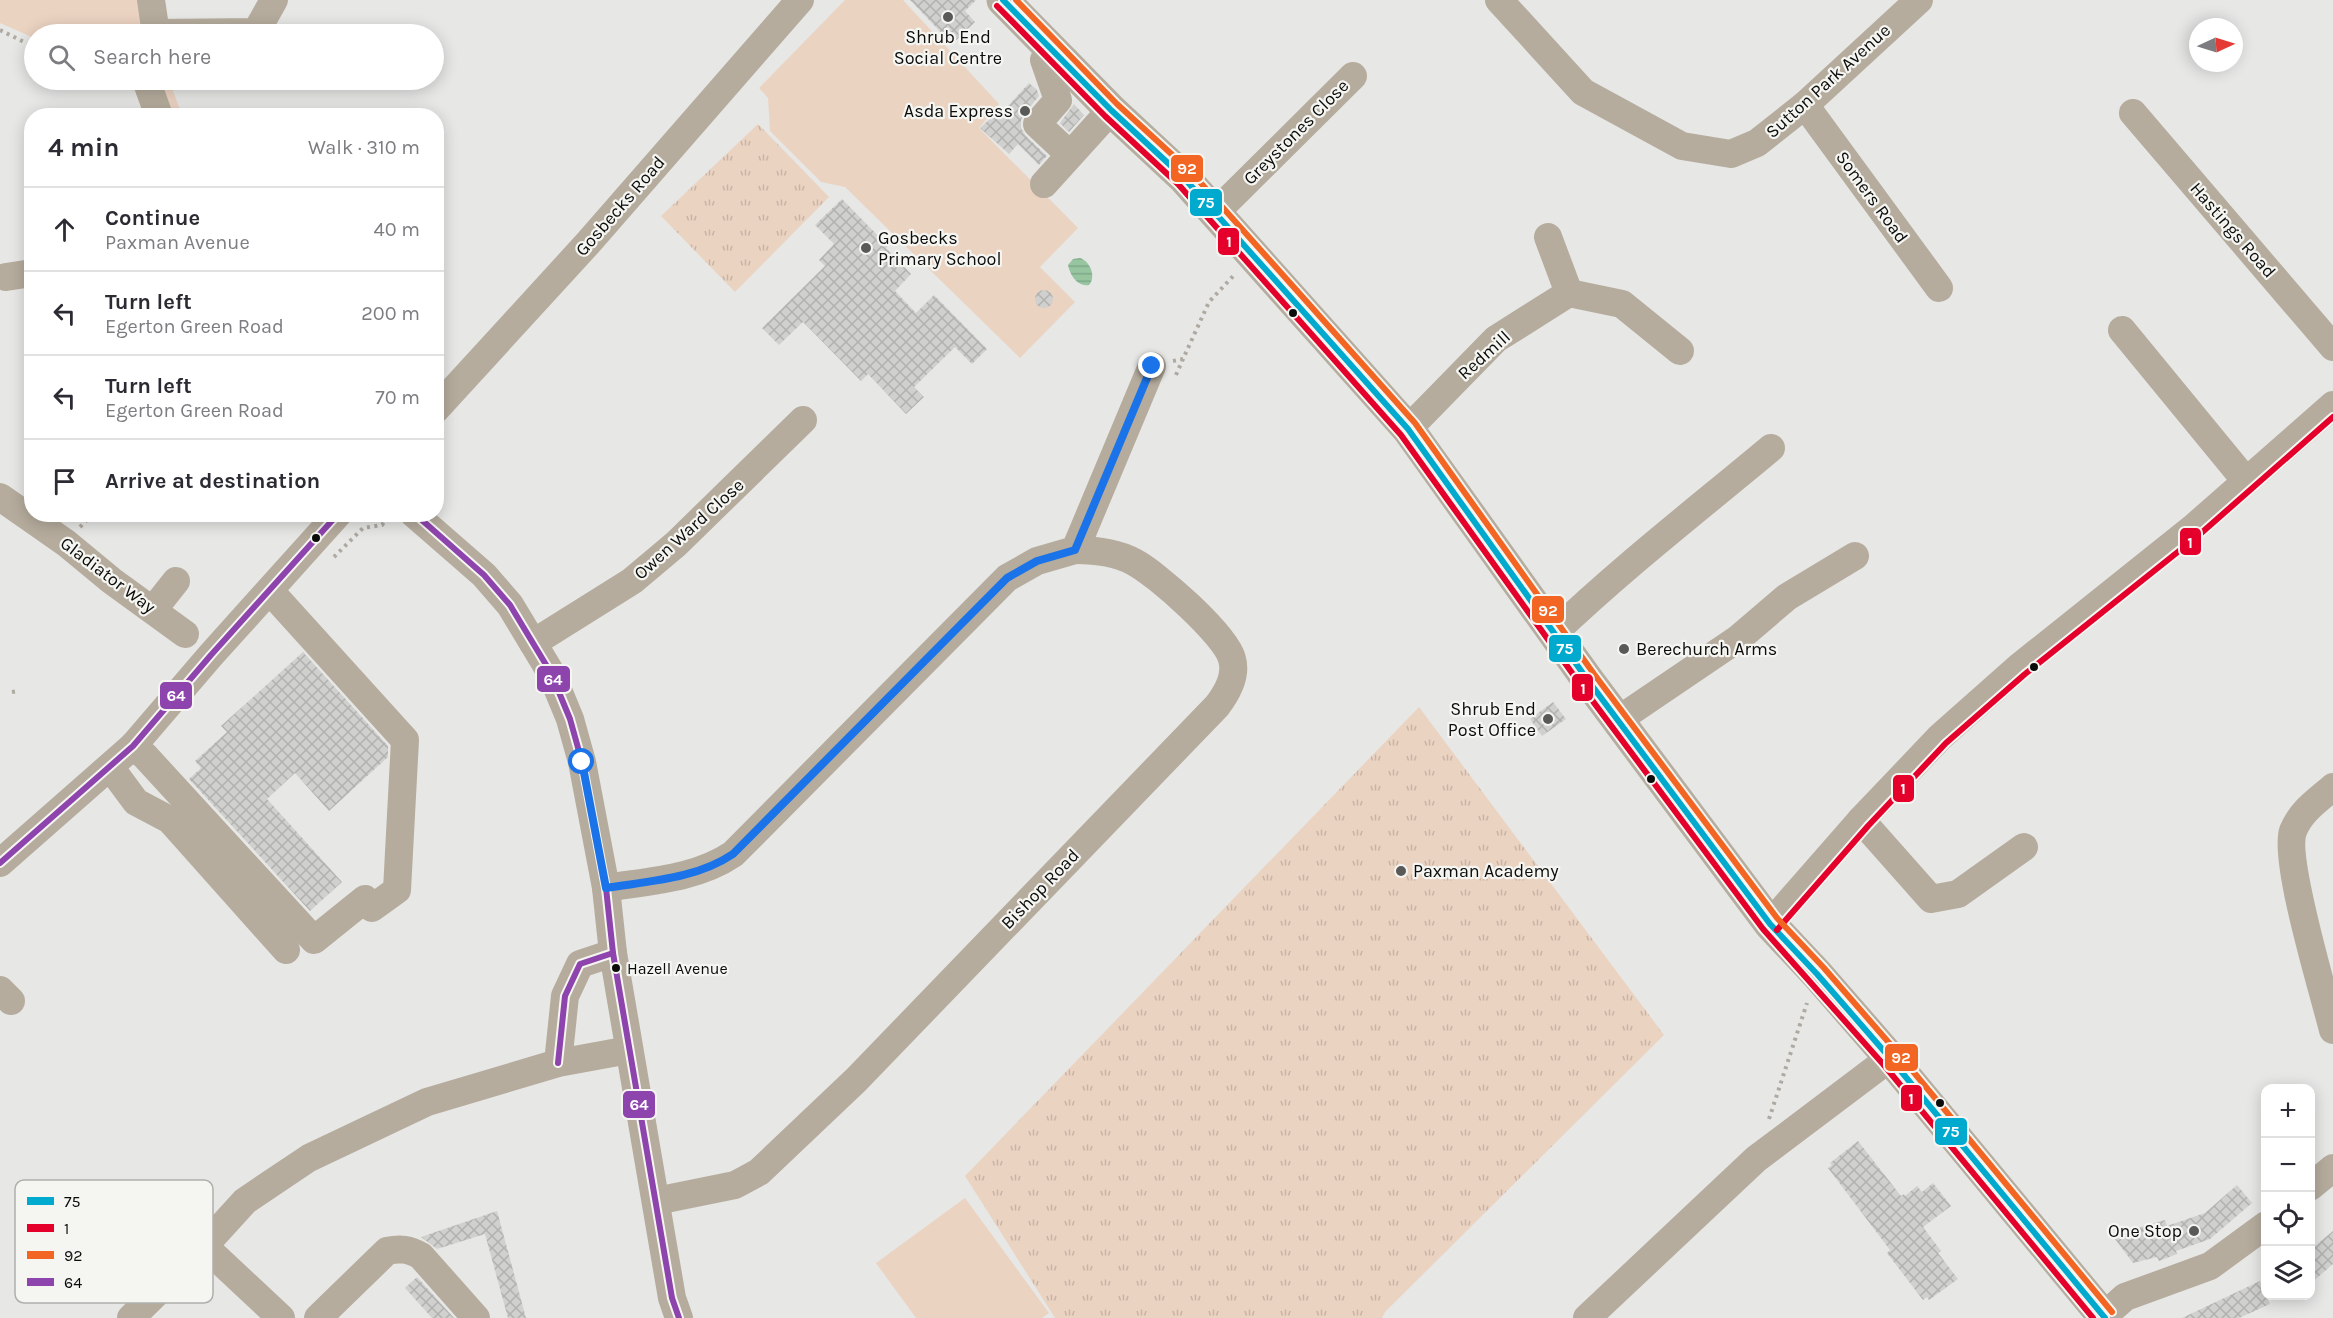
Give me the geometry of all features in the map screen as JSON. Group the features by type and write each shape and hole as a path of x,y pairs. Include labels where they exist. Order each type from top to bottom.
{"main road":[{"path":"1003,0 1111,110 1184,178 1408,429 1554,633 1770,924 1890,1058 2104,1317"}],"street":[{"path":"151,0 155,24"},
{"path":"262,24 274,0"},
{"name":"Gosbecks Road","path":"444,400 588,243 800,0"},
{"name":"Sutton Park Avenue","path":"1499,0 1583,92 1682,146 1731,154 1757,143 1805,105 1919,0"},
{"path":"1052,49 1044,60 1058,100 1037,124 1070,155"},
{"name":"Greystones Close","path":"1214,214 1353,76"},
{"path":"150,90 156,108"},
{"name":"Somers Road","path":"1805,105 1939,288"},
{"path":"1044,184 1111,110"},
{"name":"Hastings Road","path":"2133,113 2333,347"},
{"path":"1548,237 1569,293 1622,304 1680,351"},
{"name":"Redmill","path":"1408,429 1496,339 1569,293"},
{"path":"2122,330 2246,481"},
{"path":"1075,550 1152,366"},
{"path":"1770,924 1861,820 1940,737 2019,667 2193,528 2333,405"},
{"name":"Owen Ward Close","path":"533,643 632,581 676,544 803,420"},
{"path":"1554,633 1651,545 1771,448"},
{"name":"Gladiator Way","path":"0,497 24,514"},
{"name":"Gladiator Way","path":"36,522 185,634"},
{"path":"0,863 133,746 211,655 331,522"},
{"path":"423,522 484,575 510,605 551,673 570,719 582,762 606,888 613,953 629,1050 672,1298 679,1318"},
{"name":"Bishop Road","path":"606,888 695,873 716,865 733,854 1007,578 1037,561 1075,550 1099,550 1133,561 1180,598 1224,643 1232,659 1233,675 1227,692 1217,706 856,1080 759,1172 735,1185 656,1201"},
{"path":"1618,720 1739,638 1787,597 1855,556"},
{"path":"153,610 176,581"},
{"path":"133,746 145,756 314,940 365,899 372,909 397,890 405,740 270,591"},
{"path":"110,767 136,802 170,820 286,950"},
{"path":"2333,787 2302,813 2292,834 2294,875 2333,1030"},
{"path":"1861,820 1931,899 1958,894 2024,848"},
{"path":"558,1063 565,996 580,964 613,953"},
{"path":"213,1236 245,1201 309,1158 427,1102 558,1063 629,1050"},
{"path":"1587,1318 1756,1159 1890,1058"},
{"path":"2315,1183 2333,1168"},
{"path":"2104,1317 2125,1297 2210,1266 2261,1228"},
{"path":"318,1318 387,1251 399,1249 412,1251 421,1256 476,1318"},
{"path":"213,1254 281,1318"},
{"path":"131,1318 146,1303"}],"path":[{"path":"0,30 24,42"},
{"path":"1152,366 1183,359 1209,302 1251,254"},
{"path":"12,692 18,691"},
{"path":"1756,1159 1817,974"}],"green space":[{"path":"0,0 144,0 145,24 24,24 24,34 0,23"},
{"path":"845,0 903,0 999,104 979,128 1078,228 1040,267 1075,302 1020,358 845,187 821,182 770,131 768,98 759,88"},
{"path":"161,90 173,90 179,108 165,108"},
{"path":"758,124 829,197 735,292 661,216"},
{"name":"Paxman Academy","path":"1419,707 1664,1035 1385,1312 1382,1318 1055,1318 965,1176"},
{"path":"965,1198 1049,1313 1042,1318 916,1318 876,1263"}],"shaded area":[{"path":"1080,258 1091,270 1092,278 1089,285 1078,282 1069,269 1068,265 1073,259"}],"building":[{"name":"Shrub End Social Centre","path":"910,0 976,0 965,11 975,22 952,44"},
{"name":"Asda Express","path":"1029,83 1037,90 1039,96 1024,114 1021,128 1047,156 1039,165 1018,144 1009,154 980,128 994,115 997,118"},
{"path":"1074,104 1084,115 1069,132 1060,123"},
{"path":"842,199 888,246 886,248 911,274 895,291 916,313 934,295 987,349 972,364 955,347 914,387 924,397 906,414 868,374 861,381 803,322 779,345 762,328 825,266 819,260 834,244 815,225"},
{"path":"1044,290 1050,293 1053,299 1050,305 1044,308 1038,305 1035,299 1038,293"},
{"path":"303,652 388,746 388,757 329,811 295,773 267,799 342,882 310,911 189,779 201,768 195,761 227,732 221,726"},
{"name":"Shrub End Post Office","path":"1553,702 1566,719 1542,736 1530,719"},
{"path":"1858,1141 1901,1196 1904,1194 1905,1196 1917,1186 1922,1192 1933,1183 1951,1206 1923,1227 1941,1251 1938,1253 1958,1279 1929,1300 1927,1297 1923,1300 1900,1270 1887,1253 1890,1250 1828,1168 1832,1165 1830,1163"},
{"path":"2237,1185 2252,1203 2210,1239 2176,1251 2177,1254 2159,1261 2157,1257 2133,1263 2115,1239 2143,1226 2165,1220 2167,1226 2205,1213"},
{"path":"497,1211 526,1318 508,1318 485,1234 437,1249 421,1237"},
{"path":"2333,1231 2333,1264 2315,1280 2315,1246"},
{"path":"417,1277 454,1318 432,1318 405,1288"},
{"path":"2260,1281 2261,1300 2268,1300 2270,1304 2239,1318 2182,1318"}],"transit line":[{"name":"75","path":"1003,0 1111,110 1184,178 1408,429 1587,679 1770,924 1890,1058 2105,1318"},
{"name":"92","path":"1016,0 1117,104 1191,172 1415,423 1594,674 1777,918 1897,1052 2112,1312"},
{"name":"1","path":"997,6 1105,116 1178,184 1401,435 1580,684 1763,929 1883,1064 2093,1318"},
{"name":"1","path":"1777,930 1868,826 1946,743 2025,674 2199,535 2333,417"},
{"name":"64","path":"0,863 133,746 331,522"},
{"name":"64","path":"424,522 484,575 510,605 551,673 570,719 582,762 606,888 613,953 672,1298 679,1318"},
{"name":"64","path":"558,1063 565,996 580,964 613,953"}],"place":[{"name":"Shrub End Social Centre","path":"948,17"},
{"name":"Asda Express","path":"1025,111"},
{"name":"Gosbecks Primary School","path":"866,248"},
{"name":"Berechurch Arms","path":"1624,649"},
{"name":"Shrub End Post Office","path":"1548,719"},
{"name":"Paxman Academy","path":"1401,871"},
{"name":"Hazell Avenue","path":"616,968"},
{"name":"One Stop","path":"2194,1231"}],"route":[{"path":"582,762 606,888 695,873 716,865 733,854 1007,578 1037,561 1075,550 1152,366"}]}
